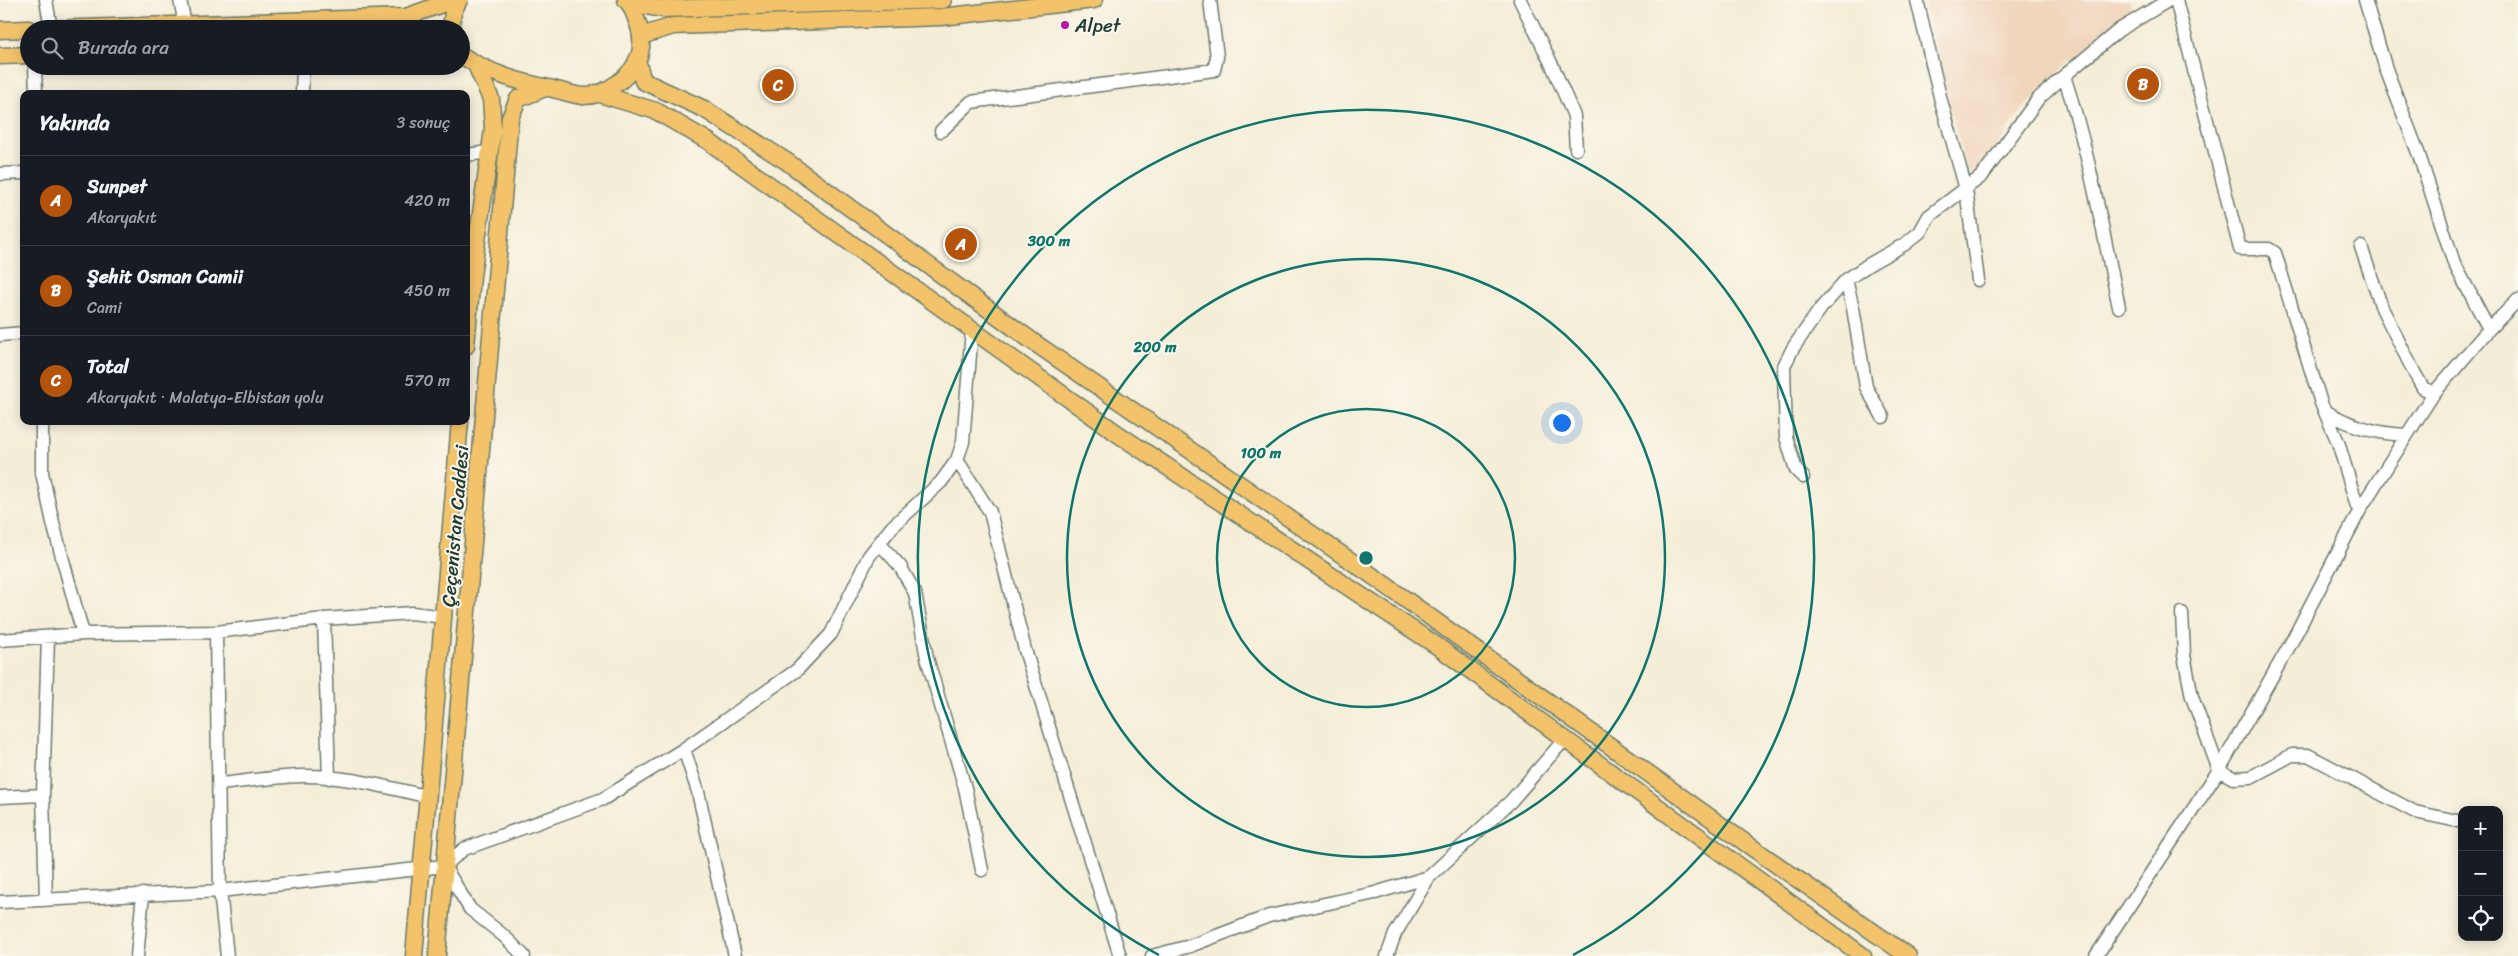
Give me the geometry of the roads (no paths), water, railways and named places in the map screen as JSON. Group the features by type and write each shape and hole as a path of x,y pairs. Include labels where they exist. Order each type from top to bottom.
{"main road":[{"path":"406,17 432,0"},
{"path":"310,20 406,17 454,0"},
{"path":"453,20 459,0"},
{"path":"627,1 662,9 943,0"},
{"path":"641,36 673,26 940,18 1094,0"},
{"path":"470,61 512,80 584,96 614,87 628,74 640,54 641,36 627,1"},
{"path":"0,30 20,29"},
{"path":"0,56 20,55"},
{"path":"637,60 643,81 704,109 786,161 1032,341 1377,579 1747,844 1908,956"},
{"path":"470,295 493,129 491,99 476,65"},
{"name":"Çeçenistan Caddesi","path":"437,956 510,118 518,99 545,88"},
{"path":"596,93 656,111 708,141 1118,434 1437,646 1863,956"},
{"name":"Çeçenistan Caddesi","path":"414,956 426,796 444,617 460,425"}],"street":[{"path":"46,0 49,20"},
{"path":"180,0 182,20"},
{"path":"941,131 971,102 1214,70 1217,57 1210,0"},
{"path":"1520,0 1552,65 1574,116 1576,149"},
{"path":"1918,0 1941,101 1966,189 1978,280"},
{"path":"1803,477 1796,470 1786,437 1784,366 1793,348 1821,308 1846,280 1905,244 1920,232 1929,216 1982,176 2038,99 2119,30 2169,0"},
{"path":"2176,0 2240,250 2269,249 2275,253 2325,411 2338,442 2352,495 2357,506 2362,506"},
{"path":"2365,0 2386,69 2419,155 2454,263 2489,329"},
{"path":"35,75 36,90"},
{"path":"302,90 303,75"},
{"path":"2064,76 2092,172 2119,307"},
{"path":"470,154 489,152"},
{"path":"0,174 20,172"},
{"path":"2361,248 2382,308 2422,388 2434,393"},
{"path":"1846,280 1853,308 1866,388 1883,417"},
{"path":"2096,956 2219,770 2292,643 2362,506 2434,393 2489,329 2518,300"},
{"path":"0,902 220,891 444,866 464,849 603,799 684,749 797,670 831,634 869,556 892,527 940,482 957,460 963,442 972,330"},
{"path":"0,335 20,333"},
{"path":"2325,411 2340,420 2363,428 2388,434 2407,435"},
{"path":"42,425 42,473 54,527 83,634"},
{"path":"957,460 990,512 1025,650 1120,956"},
{"path":"879,543 900,566 915,593 927,658 965,788 982,870"},
{"path":"0,640 83,634 216,632 324,619 412,613 444,617"},
{"path":"2182,613 2184,655 2192,697 2219,770 2233,778 2251,777 2292,755 2308,755 2416,812 2458,821"},
{"path":"324,619 329,778"},
{"path":"216,632 220,784 220,891 227,956"},
{"path":"46,900 43,795 48,637"},
{"path":"1387,956 1395,934 1429,877 1510,801 1564,740"},
{"path":"684,749 698,792 735,956"},
{"path":"220,784 301,776 351,780 426,796"},
{"path":"0,797 43,795"},
{"path":"444,866 470,909 504,936 524,956"},
{"path":"1152,956 1193,951 1269,916 1375,893 1429,877"},
{"path":"137,956 143,894"}],"place":[{"name":"Alpet","path":"1065,25"},
{"name":"Şehit Osman Camii","path":"2143,84"},
{"name":"Total","path":"778,85"},
{"name":"Sunpet","path":"961,244"}]}
